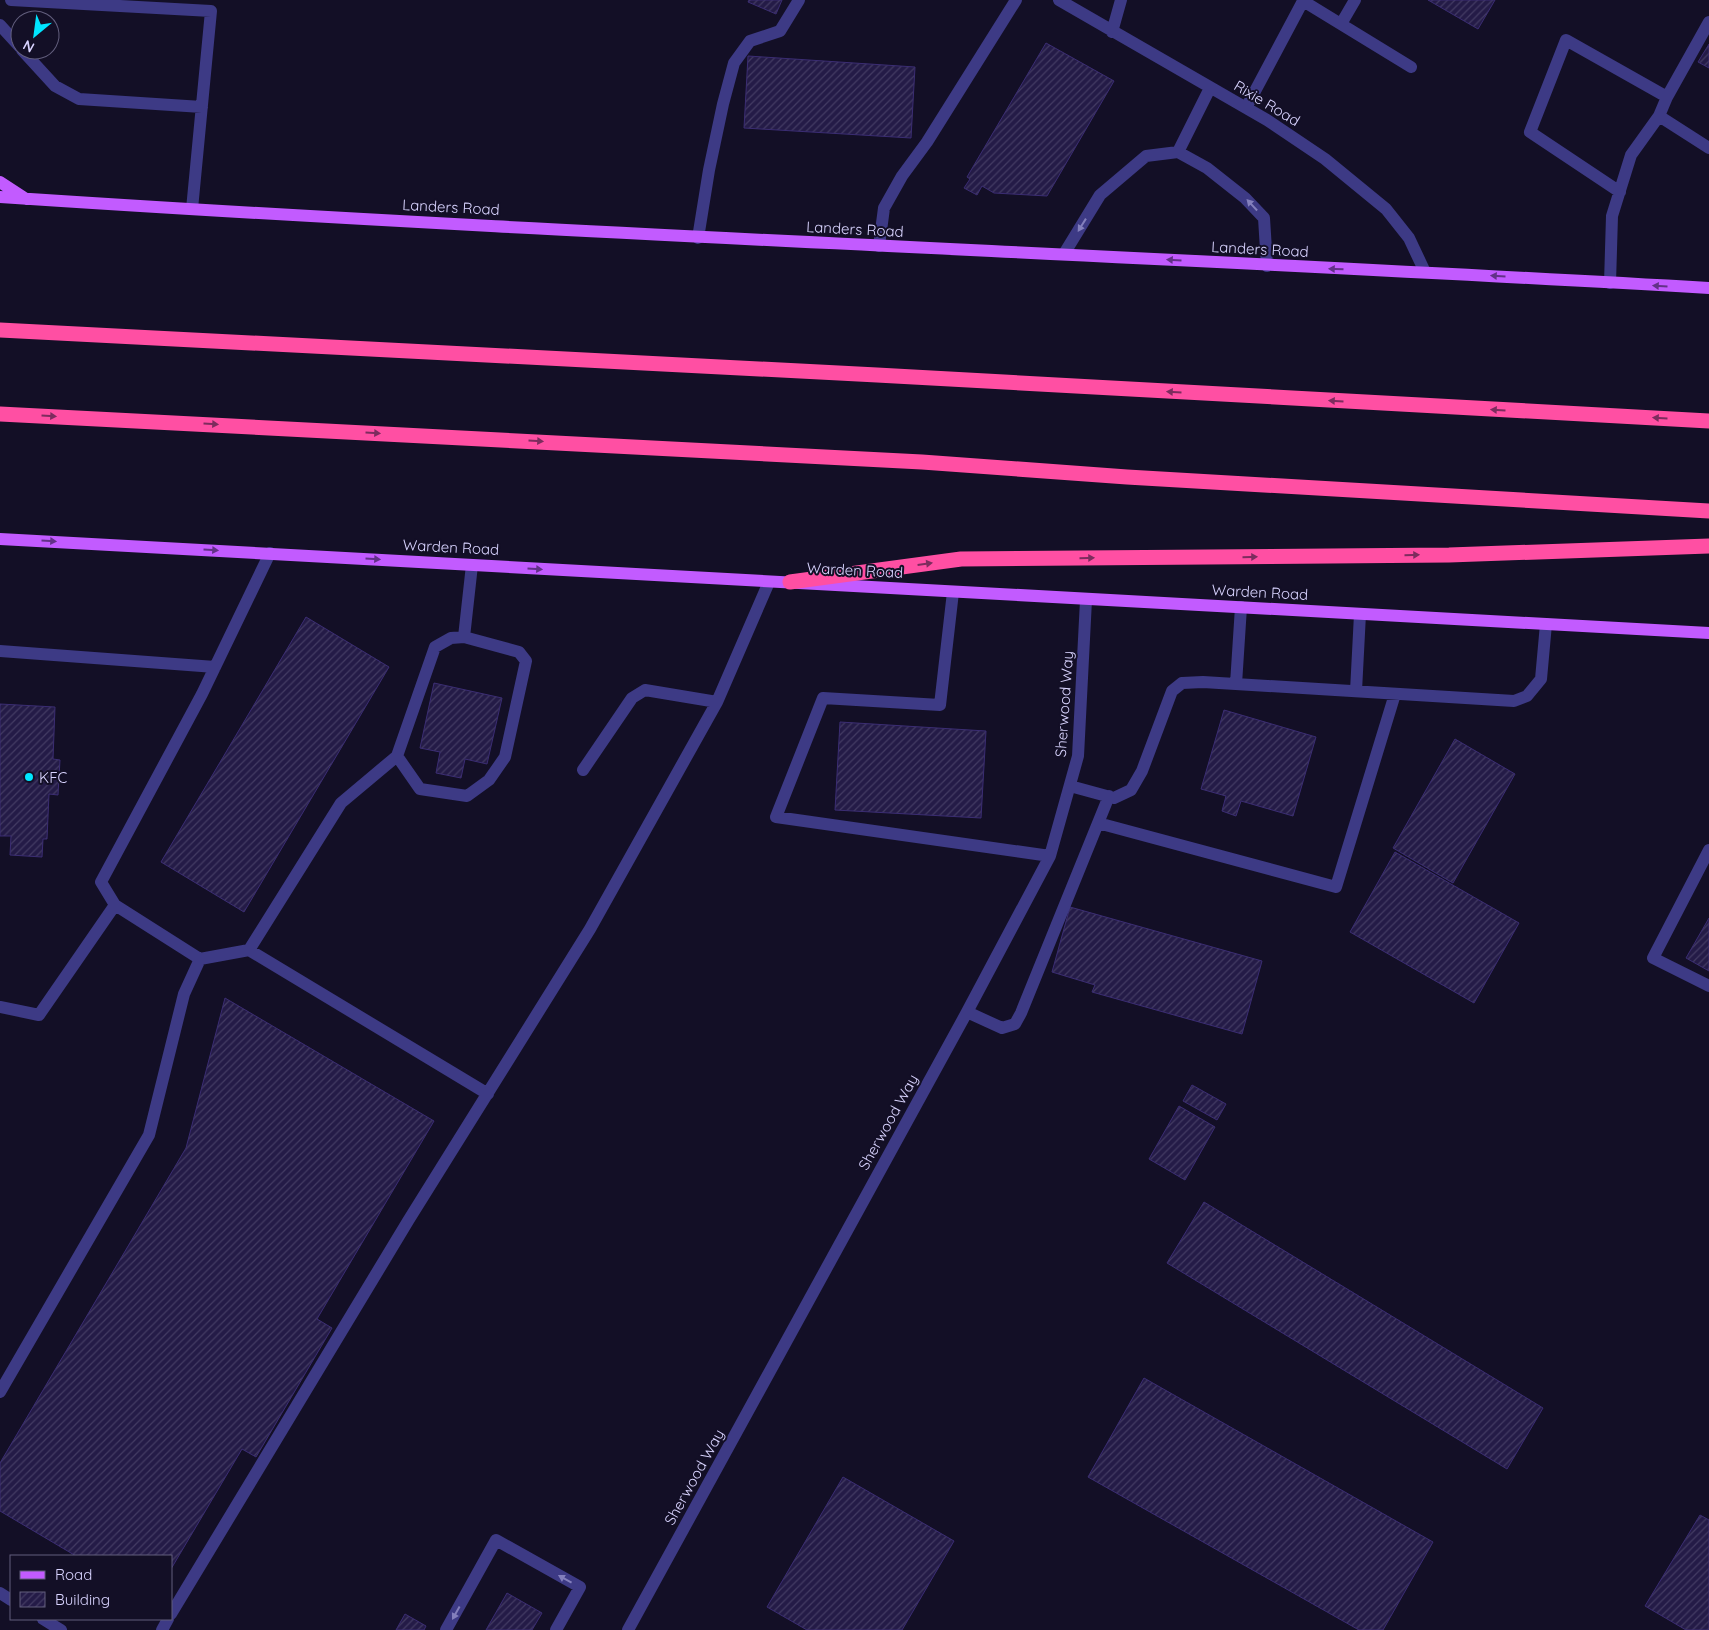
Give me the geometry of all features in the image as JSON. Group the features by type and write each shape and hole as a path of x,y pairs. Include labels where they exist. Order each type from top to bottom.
{"highway":[{"path":"0,330 857,374 1709,421"},
{"path":"0,414 922,462 1127,477 1709,511"},
{"path":"790,582 960,559 1449,555 1709,546"}],"main road":[{"path":"0,182 26,199"},
{"name":"Landers Road","path":"0,198 698,238 1064,254 1709,288"},
{"name":"Warden Road","path":"0,539 1709,633"}],"street":[{"path":"11,0 211,11 192,209"},
{"path":"698,238 711,161 734,63 750,41 780,31 799,0"},
{"path":"879,246 884,208 902,176 927,142 1016,0"},
{"name":"Rixie Road","path":"1059,0 1267,120 1325,159 1386,209 1409,238 1425,272"},
{"path":"1112,32 1121,0"},
{"path":"1341,24 1356,0"},
{"path":"1246,108 1304,1 1411,67"},
{"path":"1610,283 1612,216 1631,155 1658,116 1709,22"},
{"path":"0,25 10,36"},
{"path":"1620,192 1530,132 1566,40 1667,97"},
{"path":"31,60 55,86 79,99 202,107"},
{"path":"1178,152 1210,88"},
{"path":"1658,116 1709,148"},
{"path":"1064,254 1100,195 1146,156 1178,152 1207,168 1245,198 1264,218 1267,266"},
{"path":"270,553 216,666 101,882 115,905 200,959 248,950 488,1094"},
{"path":"464,636 472,565"},
{"path":"172,1612 408,1221 590,929 717,702 769,582"},
{"path":"953,592 940,705 823,698 776,818 1050,856"},
{"name":"Sherwood Way","path":"628,1630 967,1012 1050,856 1078,756 1086,600"},
{"path":"1236,684 1241,607"},
{"path":"1356,691 1360,614"},
{"path":"1070,786 1114,798 1131,790 1142,771 1172,690 1182,683 1236,684 1514,701 1527,696 1541,679 1546,624"},
{"path":"248,950 341,803 397,756 435,648 451,638 464,636 519,652 526,661 504,758 489,780 467,796 420,789 397,756"},
{"path":"0,651 216,666"},
{"path":"583,770 632,698 645,690 717,702"},
{"path":"1098,823 1336,887 1395,694"},
{"path":"967,1012 1002,1028 1015,1024 1109,796"},
{"path":"1709,850 1654,958 1709,986"},
{"path":"0,1006 39,1015 115,905"},
{"path":"0,1392 148,1135 184,994 200,959"},
{"path":"446,1630 496,1540 580,1587 556,1630"},
{"path":"45,1620 61,1630"}],"building":[{"path":"749,0 782,0 776,14 748,2"},
{"path":"1428,0 1495,0 1478,29"},
{"path":"1046,43 1114,81 1047,196 994,193 982,186 977,195 964,188 970,179 967,177"},
{"path":"1709,44 1709,68 1698,62"},
{"path":"748,56 915,67 911,138 744,128"},
{"path":"306,617 389,667 244,912 161,862"},
{"path":"434,683 502,698 487,764 465,759 461,778 436,773 440,752 420,748"},
{"name":"KFC","path":"0,704 55,707 53,759 60,760 58,795 49,794 47,839 43,839 42,857 10,855 11,836 0,836"},
{"path":"1224,710 1316,737 1293,816 1241,801 1236,816 1222,811 1226,796 1201,789"},
{"path":"840,722 986,731 981,818 835,810"},
{"path":"1455,739 1515,774 1453,883 1393,848"},
{"path":"1395,852 1519,923 1474,1003 1350,932"},
{"path":"1070,907 1262,961 1242,1034 1092,992 1095,985 1052,972"},
{"path":"1709,918 1709,971 1686,958"},
{"path":"225,998 434,1121 317,1319 332,1328 256,1457 242,1449 172,1567 172,1555 74,1555 0,1511 0,1463 186,1148"},
{"path":"1192,1085 1226,1104 1217,1120 1183,1101"},
{"path":"1179,1106 1215,1127 1185,1180 1149,1159"},
{"path":"1204,1202 1543,1408 1507,1469 1167,1263"},
{"path":"1144,1378 1433,1542 1383,1630 1359,1630 1088,1477"},
{"path":"843,1477 954,1541 902,1630 807,1630 767,1607"},
{"path":"1700,1515 1709,1520 1709,1630 1686,1630 1645,1606"},
{"path":"507,1593 542,1613 532,1630 486,1630"},
{"path":"405,1614 426,1626 424,1630 396,1630"}],"place":[{"name":"KFC","path":"29,777"}]}
